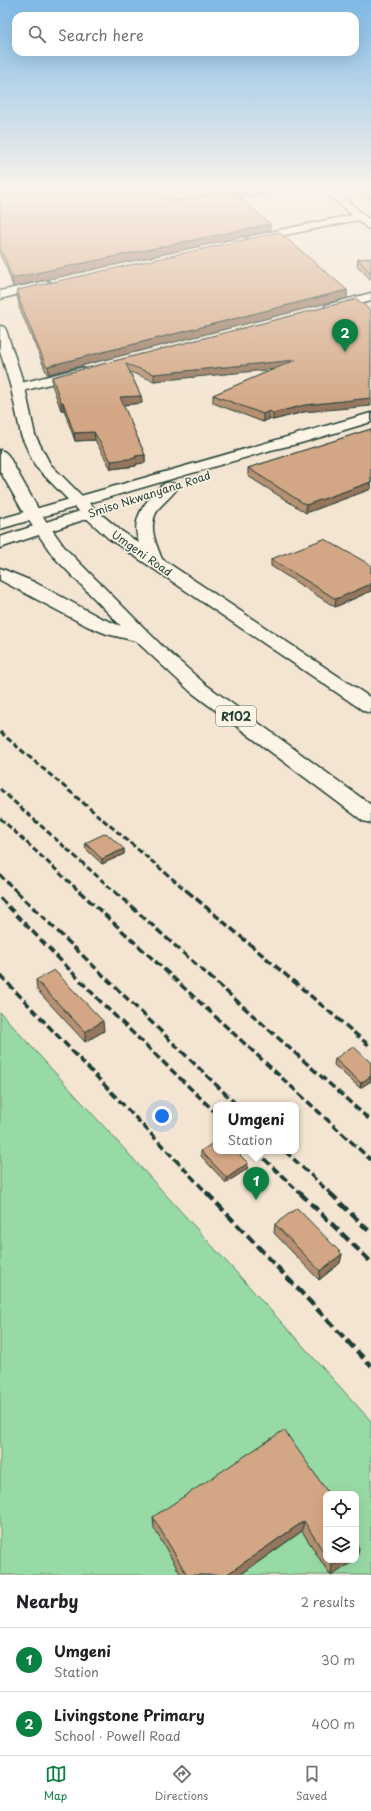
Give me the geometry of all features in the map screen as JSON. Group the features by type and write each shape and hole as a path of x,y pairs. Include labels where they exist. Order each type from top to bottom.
{"main road":[{"path":"0,295 54,283"},
{"path":"316,311 371,297"},
{"name":"Umgeni Road","path":"0,330 18,388 24,422 34,450 43,466 84,507 114,534 371,707"},
{"path":"18,388 91,369"},
{"name":"Smiso Nkwanyana Road","path":"0,524 38,521 264,447 296,440 371,417"},
{"name":"Smiso Nkwanyana Road","path":"84,507 170,487 279,451 296,440"},
{"path":"0,483 3,462"},
{"name":"R102","path":"3,462 38,521 59,552 142,636 198,688 371,816"},
{"path":"155,562 144,534 144,520 151,506 170,487"},
{"name":"Smiso Nkwanyana Road","path":"0,543 38,521"},
{"path":"0,573 28,586 94,622 114,630 142,636"}],"green space":[{"path":"0,1012 371,1421 371,1575 0,1575"}],"building":[{"path":"7,262 86,262 12,278"},
{"path":"141,262 315,262 347,290 46,366 19,300 17,290"},
{"path":"361,262 371,262 371,273"},
{"path":"357,299 371,311 371,398 305,405 273,413 269,411 263,414 213,395 296,360 154,374 126,364 141,396 120,397 145,455 135,456 136,458 111,461 94,432 74,433 52,377"},
{"path":"371,429 371,482 306,505 248,468"},
{"path":"324,539 371,565 371,584 336,599 271,559"},
{"path":"106,833 124,849 102,859 85,843"},
{"path":"54,970 103,1021 85,1032 36,980"},
{"path":"353,1046 371,1063 371,1076 361,1083 335,1059"},
{"path":"213,1143 213,1154 239,1154 248,1163 227,1178 201,1151"},
{"path":"297,1208 342,1254 320,1271 275,1224"},
{"path":"284,1430 327,1491 323,1491 323,1551 304,1521 226,1575 187,1575 153,1517"}],"railway":[{"path":"0,732 188,892"},
{"path":"0,789 115,892"},
{"path":"0,818 80,892"},
{"path":"0,875 16,891"},
{"path":"16,891 234,1102"},
{"path":"79,891 371,1160"},
{"path":"114,891 371,1121"},
{"path":"187,891 371,1047"},
{"path":"0,898 104,1005 213,1110"},
{"path":"0,975 208,1194"},
{"path":"259,1154 301,1194"},
{"path":"288,1154 331,1194"},
{"path":"207,1193 371,1366"},
{"path":"300,1193 371,1262"},
{"path":"330,1193 371,1233"}],"place":[{"name":"Livingstone Primary","path":"345,352"},
{"name":"Umgeni","path":"256,1200"}]}
